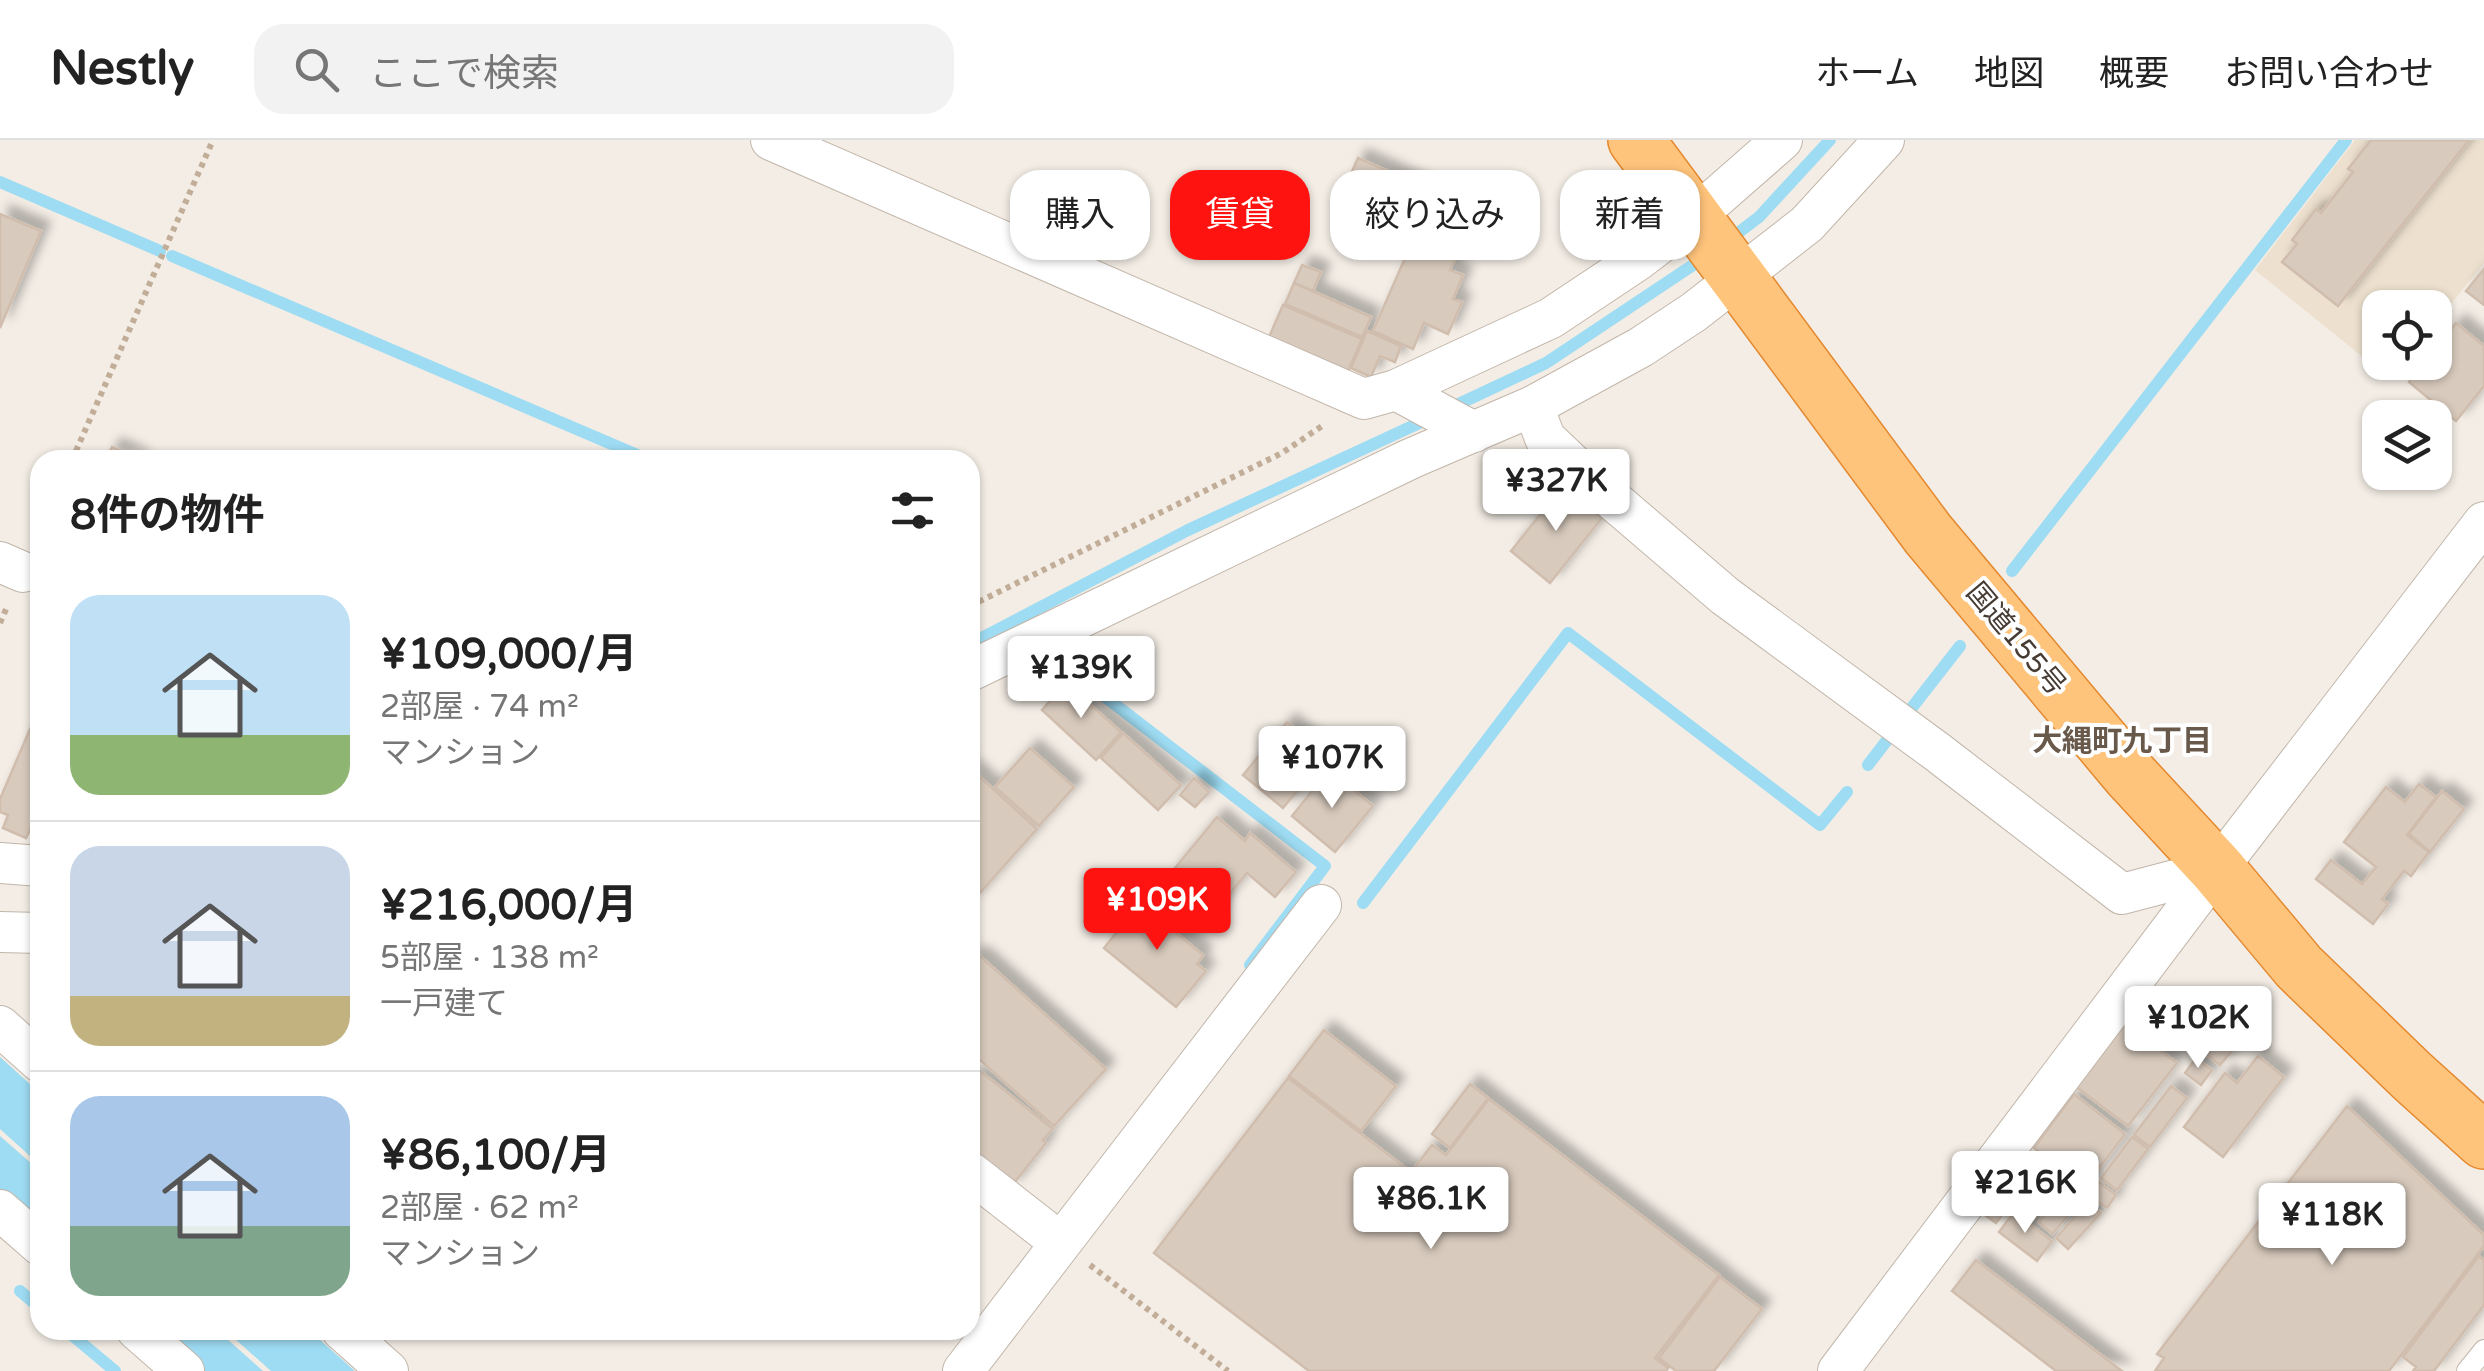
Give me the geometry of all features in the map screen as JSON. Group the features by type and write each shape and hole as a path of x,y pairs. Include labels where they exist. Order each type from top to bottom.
{"highway":[{"name":"国道155号","path":"1636,140 1658,170"},
{"name":"国道155号","path":"1700,228 1928,534 2130,775 2217,869 2299,967 2484,1141"}],"street":[{"path":"771,140 1420,408 1533,406 1641,348 1807,224 1884,140"},
{"path":"1700,212 1782,140"},
{"path":"980,666 1410,460 1420,408 1638,260"},
{"path":"1533,406 1545,438 1586,478 1725,596 2122,894 2217,869"},
{"path":"1838,1371 2484,522"},
{"path":"0,864 30,866"},
{"path":"964,1371 1321,905"},
{"path":"0,932 30,933"},
{"path":"0,1026 30,1053"},
{"path":"980,1180 1061,1243"},
{"path":"0,1210 30,1236"},
{"path":"149,1340 184,1371"},
{"path":"353,1340 388,1371"}],"lane":[{"path":"2468,1371 2484,1350"}],"path":[{"path":"76,450 214,140"},
{"path":"980,601 1282,453 1420,408"},
{"path":"1061,1243 1228,1371"}],"shaded area":[{"path":"2355,140 2484,140 2484,263 2452,303 2452,290 2362,290 2362,356 2255,270"}],"water":[{"path":"0,1057 30,1084 30,1156 0,1129"},
{"path":"0,1136 30,1162 30,1222 0,1195"},
{"path":"163,1340 228,1340 263,1371 198,1371"},
{"path":"236,1340 320,1340 355,1371 271,1371"}],"building":[{"path":"2371,140 2469,140 2338,306 2282,262 2297,244 2292,240 2316,209 2321,213 2353,172 2348,169"},
{"path":"1358,158 1386,170 1353,170"},
{"path":"0,214 41,231 0,328"},
{"path":"1404,260 1454,260 1450,270 1463,275 1453,299 1462,302 1448,334 1424,323 1413,349 1373,331"},
{"path":"1302,265 1321,272 1313,291 1294,283"},
{"path":"2484,269 2484,305 2466,291"},
{"path":"1294,283 1371,317 1362,337 1285,304"},
{"path":"1283,305 1362,339 1348,371 1269,337"},
{"path":"2456,323 2484,346 2484,386 2456,421 2452,418 2452,400 2431,400 2409,382 2452,380 2452,328"},
{"path":"1367,331 1401,346 1395,362 1380,356 1371,377 1351,368"},
{"path":"1563,486 1602,518 1550,583 1511,551"},
{"path":"1066,683 1121,732 1096,760 1042,710"},
{"path":"1287,722 1327,755 1283,808 1243,775"},
{"path":"30,729 30,829 26,838 3,828 8,815 0,812 0,799"},
{"path":"1123,733 1181,785 1158,810 1101,758"},
{"path":"1030,748 1074,787 1039,826 995,787"},
{"path":"1329,770 1373,806 1335,852 1292,816"},
{"path":"980,777 1037,829 980,893"},
{"path":"1194,778 1209,792 1195,807 1180,795"},
{"path":"2419,784 2436,797 2407,835 2429,852 2411,876 2404,871 2382,899 2388,904 2373,924 2316,879 2331,860 2362,884 2376,867 2344,842 2386,787 2405,802"},
{"path":"2442,791 2464,809 2430,852 2409,834"},
{"path":"1217,817 1245,841 1250,833 1296,872 1275,897 1247,873 1202,927 1164,896 1177,880 1170,874"},
{"path":"1146,896 1165,910 1158,918 1203,955 1197,964 1206,971 1176,1007 1104,948"},
{"path":"980,956 1106,1069 1054,1126 980,1060"},
{"path":"2198,1018 2236,1046 2220,1065 2184,1037"},
{"path":"2123,1022 2177,1063 2128,1126 2075,1086"},
{"path":"1324,1030 1396,1086 1361,1131 1289,1076"},
{"path":"2258,1056 2284,1077 2223,1157 2184,1127 2225,1073 2237,1083"},
{"path":"2196,1058 2212,1070 2201,1085 2185,1073"},
{"path":"980,1071 1053,1129 1010,1188 980,1164"},
{"path":"1288,1078 1411,1172 1432,1145 1446,1155 1489,1099 1719,1275 1655,1358 1668,1368 1666,1371 1309,1371 1154,1253"},
{"path":"1470,1084 1488,1098 1450,1148 1432,1134"},
{"path":"2171,1086 2187,1098 2150,1147 2134,1135"},
{"path":"2074,1094 2125,1134 2085,1187 2034,1148"},
{"path":"2347,1106 2484,1235 2484,1246 2389,1371 2155,1371 2164,1358 2157,1354"},
{"path":"2132,1137 2148,1149 2117,1190 2101,1178"},
{"path":"2011,1159 2033,1176 1996,1223 1974,1207"},
{"path":"2048,1172 2063,1185 2034,1218 2019,1206"},
{"path":"2099,1182 2116,1195 2107,1208 2089,1195"},
{"path":"2068,1189 2081,1201 2052,1234 2039,1222"},
{"path":"2088,1202 2101,1213 2068,1249 2056,1238"},
{"path":"2014,1212 2052,1241 2037,1261 1999,1232"},
{"path":"2479,1256 2484,1260 2484,1305 2434,1371 2413,1371 2416,1367 2403,1357"},
{"path":"1976,1260 2122,1371 2056,1371 1952,1291"},
{"path":"1720,1277 1762,1309 1714,1371 1676,1371 1659,1358"}],"waterway":[{"path":"1726,242 1759,217 1830,140"},
{"path":"2012,571 2346,140"},
{"path":"0,182 160,251"},
{"path":"172,256 626,450"},
{"path":"1448,409 1546,363 1705,257"},
{"path":"980,639 1188,530 1430,418"},
{"path":"1363,903 1568,633 1820,825 1847,792"},
{"path":"1907,714 1960,646"},
{"path":"1052,656 1325,866 1250,965"},
{"path":"1868,765 1891,735"},
{"path":"20,1291 30,1300"},
{"path":"78,1340 115,1371"}],"district":[{"name":"大縄町九丁目","path":"2122,741"}]}
